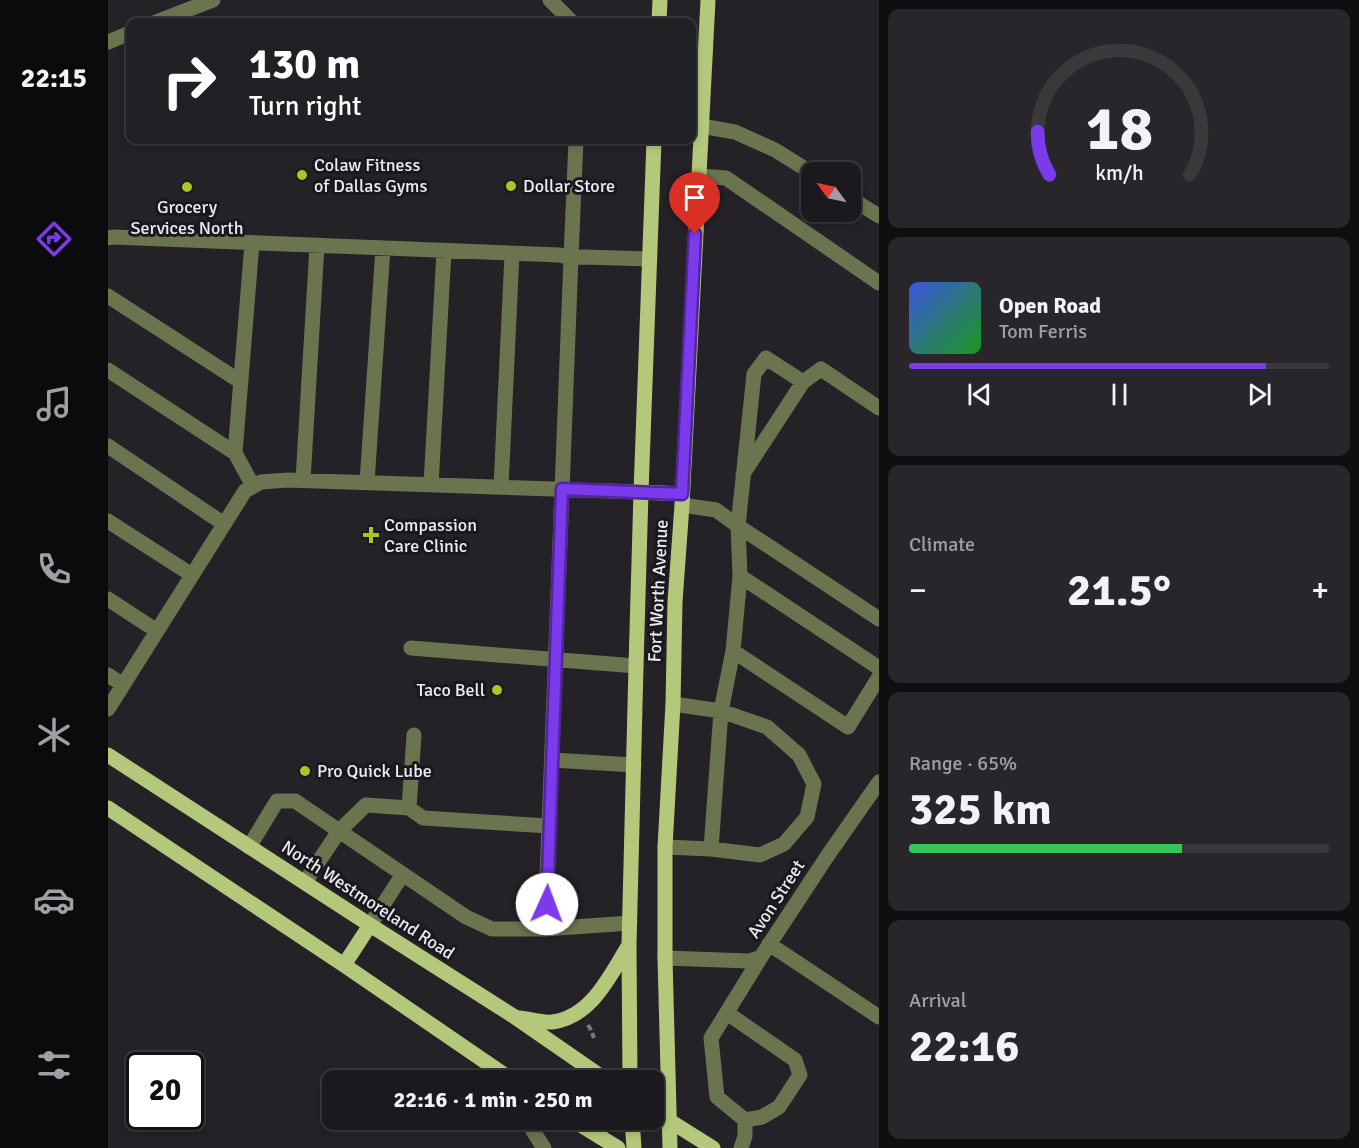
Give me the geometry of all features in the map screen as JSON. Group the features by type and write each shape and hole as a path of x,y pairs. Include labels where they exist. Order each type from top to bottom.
{"main road":[{"path":"659,18 660,0"},
{"name":"Fort Worth Avenue","path":"670,1148 664,958 665,847 673,704 675,602 699,176 696,126 708,0"},
{"name":"Fort Worth Avenue","path":"630,1070 629,945 636,666 654,144"},
{"path":"641,492 682,499"},
{"name":"North Westmoreland Road","path":"108,755 515,1017 592,1070"},
{"path":"108,808 497,1070"},
{"path":"344,965 370,925"},
{"path":"515,1017 550,1022 579,1013 592,1001 629,945"},
{"path":"664,1117 713,1148"},
{"path":"589,1130 618,1148"},
{"path":"633,1130 634,1148"}],"street":[{"path":"166,18 213,0"},
{"path":"550,0 568,18"},
{"path":"108,42 126,35"},
{"path":"696,126 735,132 775,150 801,166"},
{"path":"545,929 576,144"},
{"path":"699,176 726,178 879,283"},
{"path":"861,205 879,216"},
{"path":"108,238 650,260"},
{"path":"235,453 252,243"},
{"path":"303,480 317,246"},
{"path":"368,482 383,248"},
{"path":"431,485 444,251"},
{"path":"501,487 512,254"},
{"path":"108,296 241,382"},
{"path":"711,849 721,711 734,651 740,576 738,526 754,374 766,358 803,382"},
{"path":"743,474 803,382 820,369 879,408"},
{"path":"108,370 235,453 253,486"},
{"path":"108,446 224,524"},
{"path":"108,709 244,491 261,482 303,480 641,492"},
{"path":"682,499 716,510 879,619"},
{"path":"108,521 192,575"},
{"path":"740,576 879,668"},
{"path":"108,599 157,631"},
{"path":"411,648 636,666"},
{"path":"734,651 848,727 879,677"},
{"path":"108,675 123,685"},
{"path":"665,847 711,849 760,855 784,844 807,817 814,784 800,754 767,727 721,711 673,704"},
{"path":"409,808 414,735"},
{"path":"552,760 634,765"},
{"name":"Avon Street","path":"664,958 749,961 765,951 879,782"},
{"path":"249,847 277,801 295,801 466,917 492,929 545,929 630,923"},
{"path":"305,882 339,831 366,805 409,808 423,818 549,826"},
{"path":"370,925 403,874"},
{"path":"727,1013 795,1060 800,1075 779,1107 762,1117 745,1120 717,1097 711,1038 765,951 879,1017"},
{"path":"741,1148 745,1136 745,1120"},
{"path":"533,1130 544,1148"}],"path":[{"path":"585,1023 594,1038"}],"place":[{"name":"Colaw Fitness of Dallas Gyms","path":"302,175"},
{"name":"Dollar Store","path":"511,186"},
{"name":"Grocery Services North","path":"187,187"},
{"name":"Compassion Care Clinic","path":"371,535"},
{"name":"Taco Bell","path":"497,690"},
{"name":"Pro Quick Lube","path":"305,771"}],"route":[{"path":"547,904 562,489 682,494 695,234"}]}
